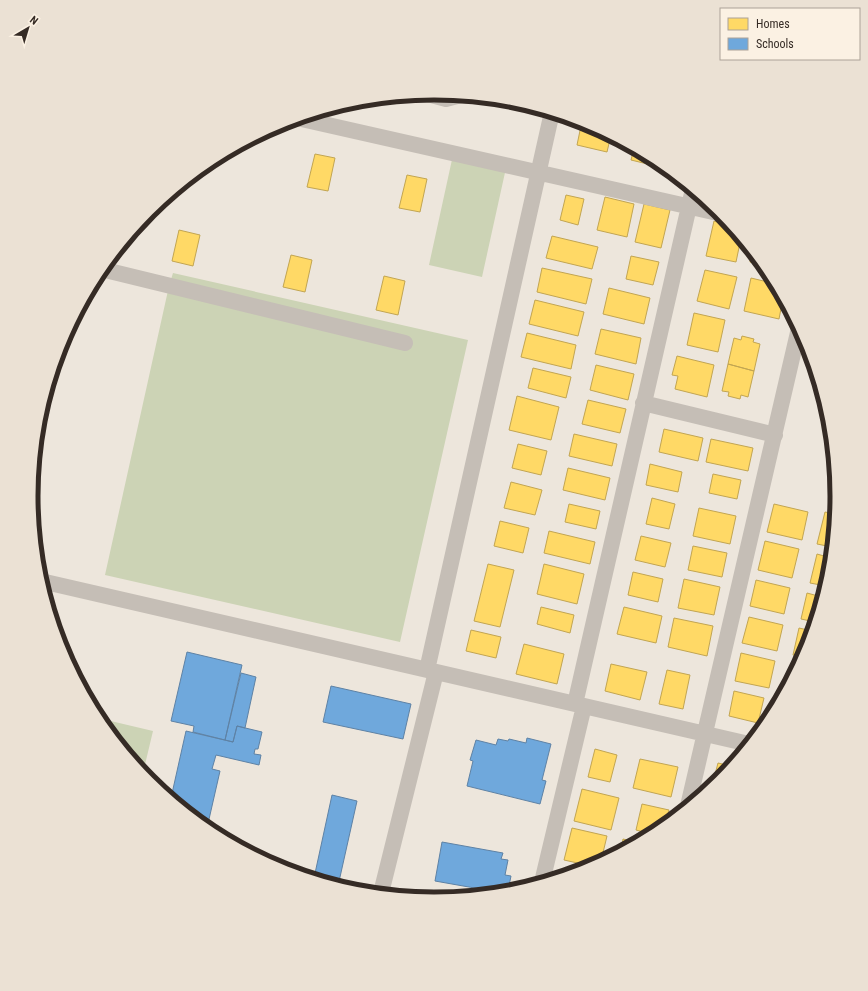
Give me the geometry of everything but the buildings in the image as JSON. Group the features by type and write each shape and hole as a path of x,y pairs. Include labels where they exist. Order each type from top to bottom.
{"street":[{"path":"382,888 431,671 551,118"},
{"path":"308,121 710,211"},
{"path":"543,876 643,403 692,195"},
{"path":"108,271 405,343"},
{"path":"690,797 797,337"},
{"path":"643,403 775,435"},
{"path":"48,583 743,743"}],"green space":[{"path":"453,155 506,168 482,277 429,265"},
{"path":"173,273 468,340 400,642 105,575"},
{"path":"108,720 153,731 145,766"}]}
